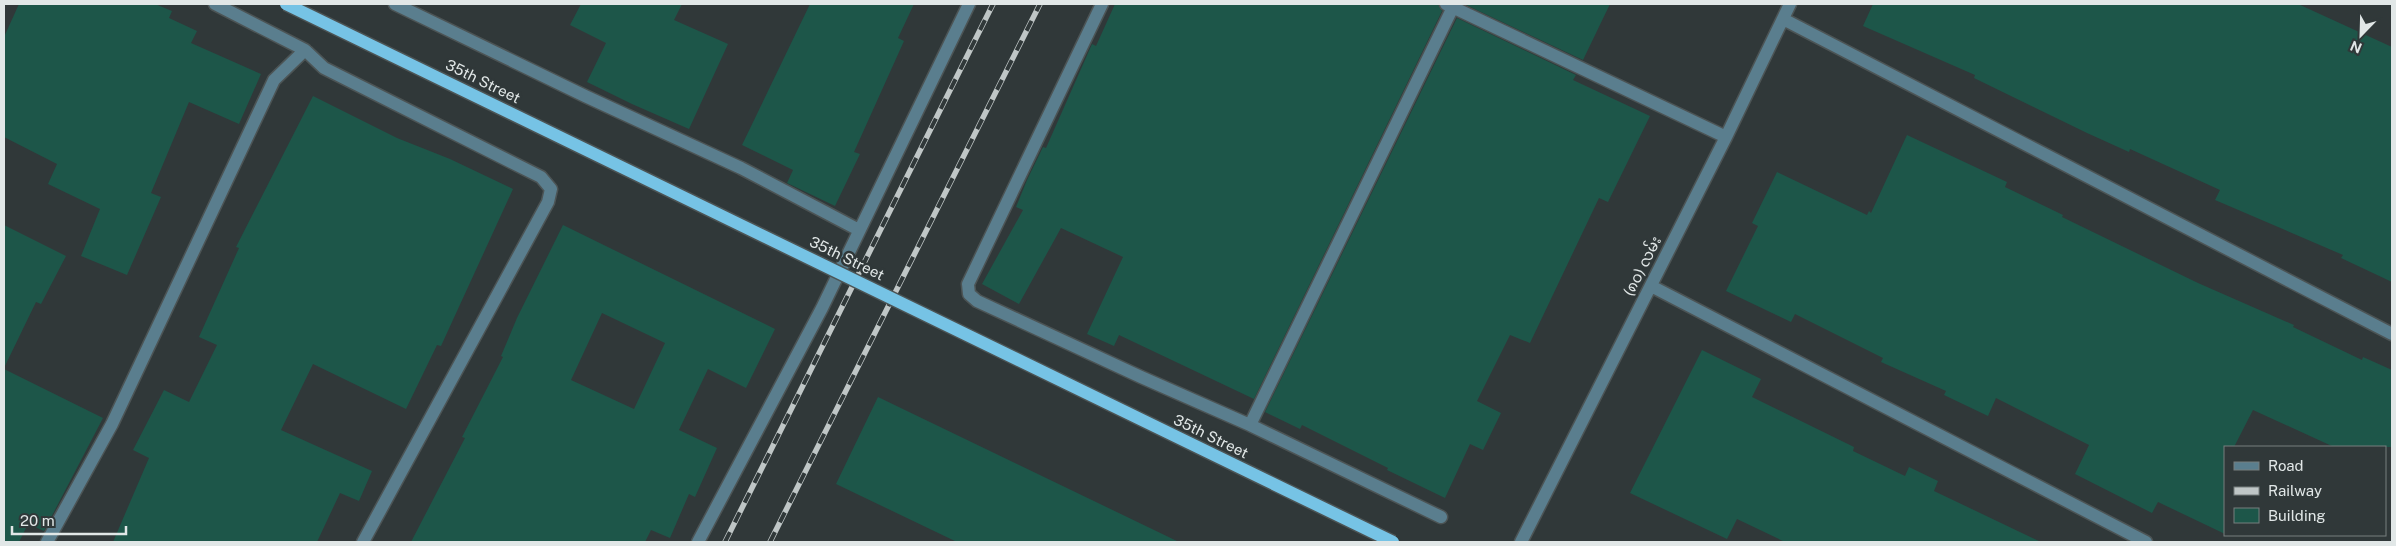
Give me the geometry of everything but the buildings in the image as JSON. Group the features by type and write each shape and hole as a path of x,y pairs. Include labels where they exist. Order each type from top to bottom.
{"main road":[{"name":"35th Street","path":"286,4 1393,542"}],"street":[{"path":"215,4 306,50 324,68 541,177 552,189 548,202 363,542"},
{"path":"395,4 584,96 741,168 860,230"},
{"path":"698,542 818,316 969,4"},
{"path":"1102,4 968,284 969,294 978,301 1250,425 1441,517"},
{"name":"(၈၀) လမ်း","path":"1521,542 1726,136 1790,4"},
{"path":"1250,425 1450,5 1726,136"},
{"path":"1783,19 2392,334"},
{"path":"47,542 112,424 274,80 306,50"},
{"path":"1650,286 2146,542"}],"railway":[{"path":"725,542 993,4"},
{"path":"770,542 1040,4"}]}
